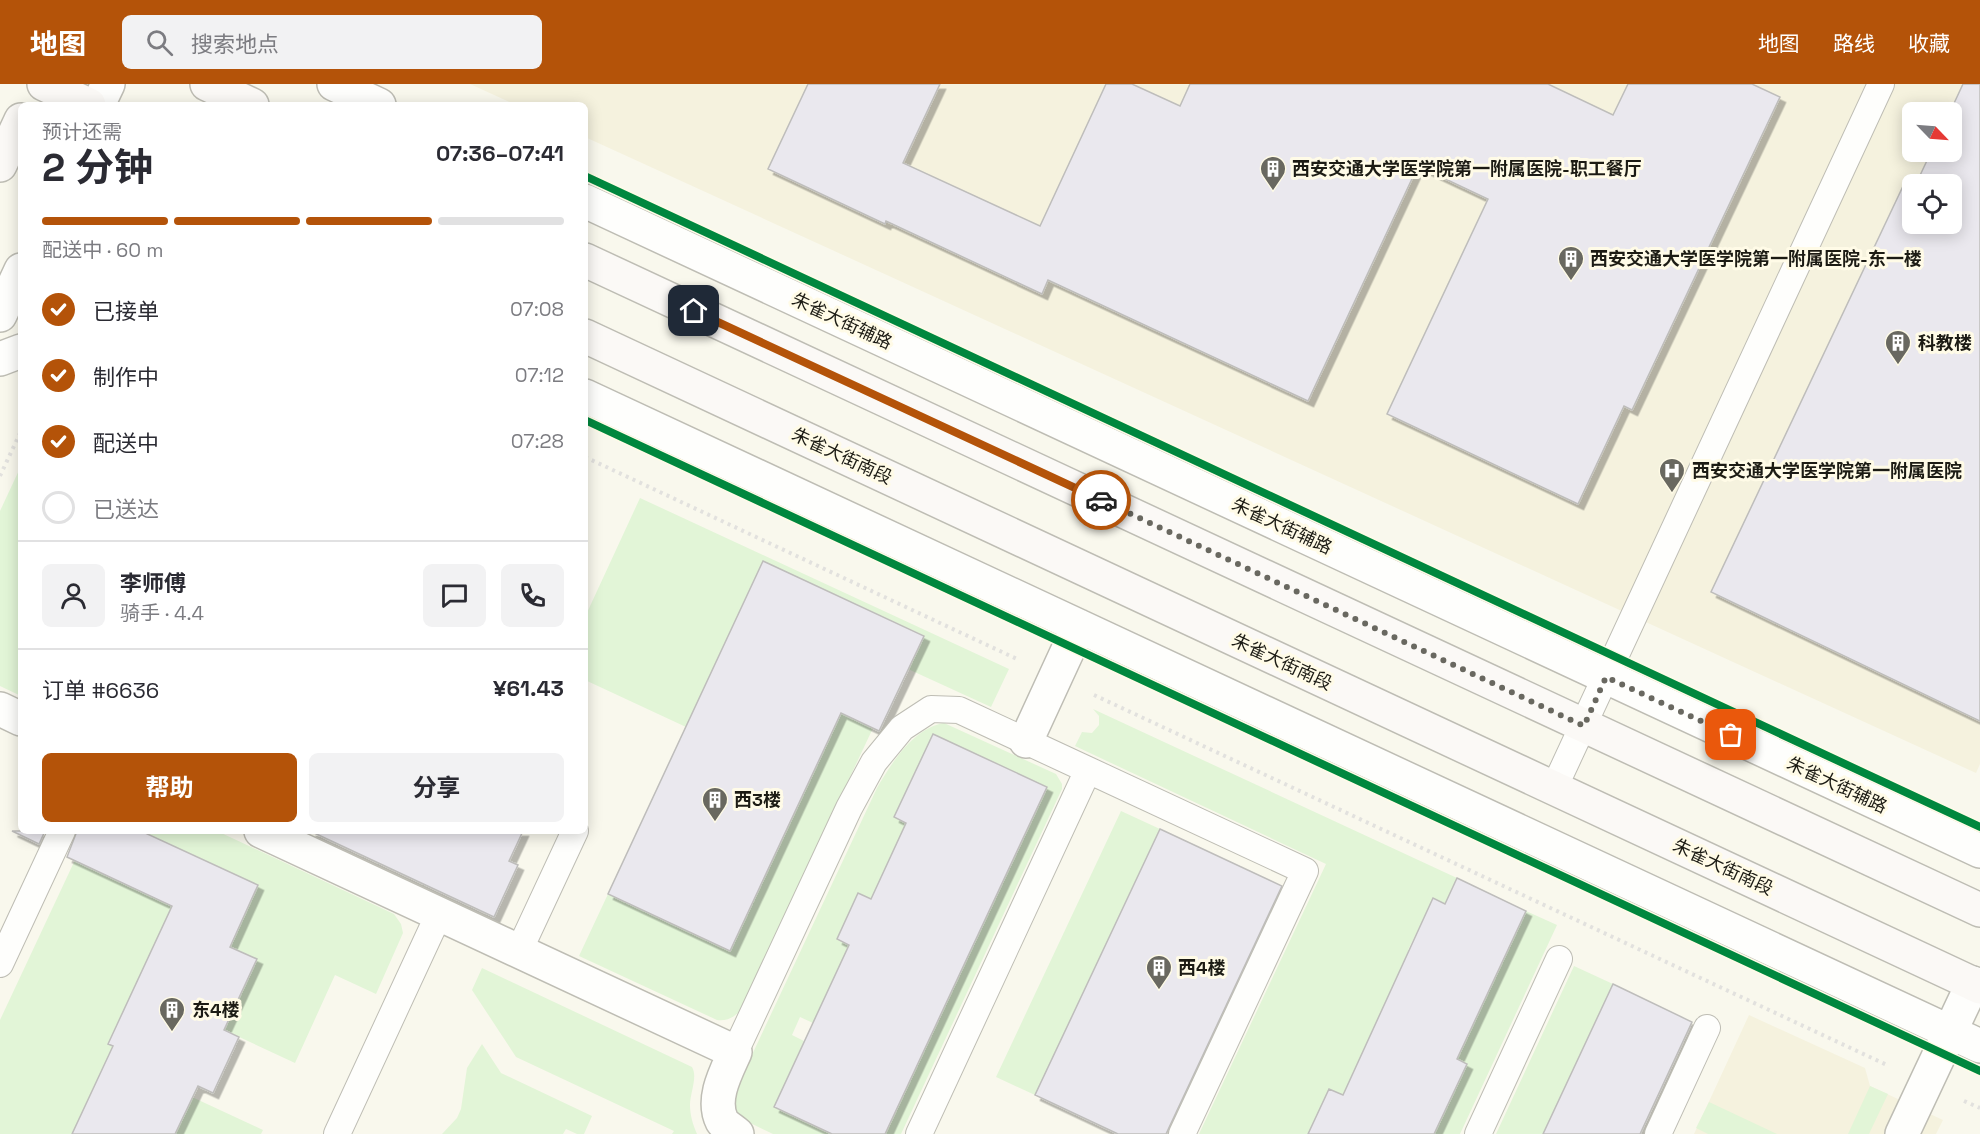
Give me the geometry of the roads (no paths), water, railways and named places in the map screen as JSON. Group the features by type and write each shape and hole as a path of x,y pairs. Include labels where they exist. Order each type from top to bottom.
{"main road":[{"path":"28,102 38,84"},
{"path":"44,84 83,102"},
{"path":"207,84 246,102"},
{"path":"0,165 17,122"},
{"path":"588,261 1980,910"},
{"name":"朱雀大街南段","path":"588,337 1976,985"}],"street":[{"path":"99,102 108,84"},
{"name":"朱雀大街辅路","path":"588,202 1980,851"},
{"path":"0,315 18,276"},
{"path":"0,359 18,352"},
{"path":"588,397 1980,1046"},
{"path":"1026,741 1079,626"},
{"path":"0,709 18,718"},
{"path":"267,834 735,1052 723,1079 718,1102 723,1122 737,1134"},
{"path":"1902,1134 1950,1032 1976,985"}],"lane":[{"path":"1554,788 1881,84"},
{"path":"735,1052 849,808 874,762 902,728 931,709 959,710 1305,871 1182,1134"},
{"path":"919,1134 1088,770"},
{"path":"0,964 61,834"},
{"path":"519,951 573,834"},
{"path":"337,1134 439,914"},
{"path":"1478,1134 1559,959"},
{"path":"1658,1134 1707,1028"}],"place":[{"name":"西安交通大学医学院第一附属医院-职工餐厅","path":"1273,192"},
{"name":"西安交通大学医学院第一附属医院-东一楼","path":"1571,282"},
{"name":"科教楼","path":"1898,366"},
{"name":"西安交通大学医学院第一附属医院","path":"1672,494"},
{"name":"西3楼","path":"715,823"},
{"name":"西4楼","path":"1159,991"},
{"name":"东4楼","path":"172,1033"}]}
